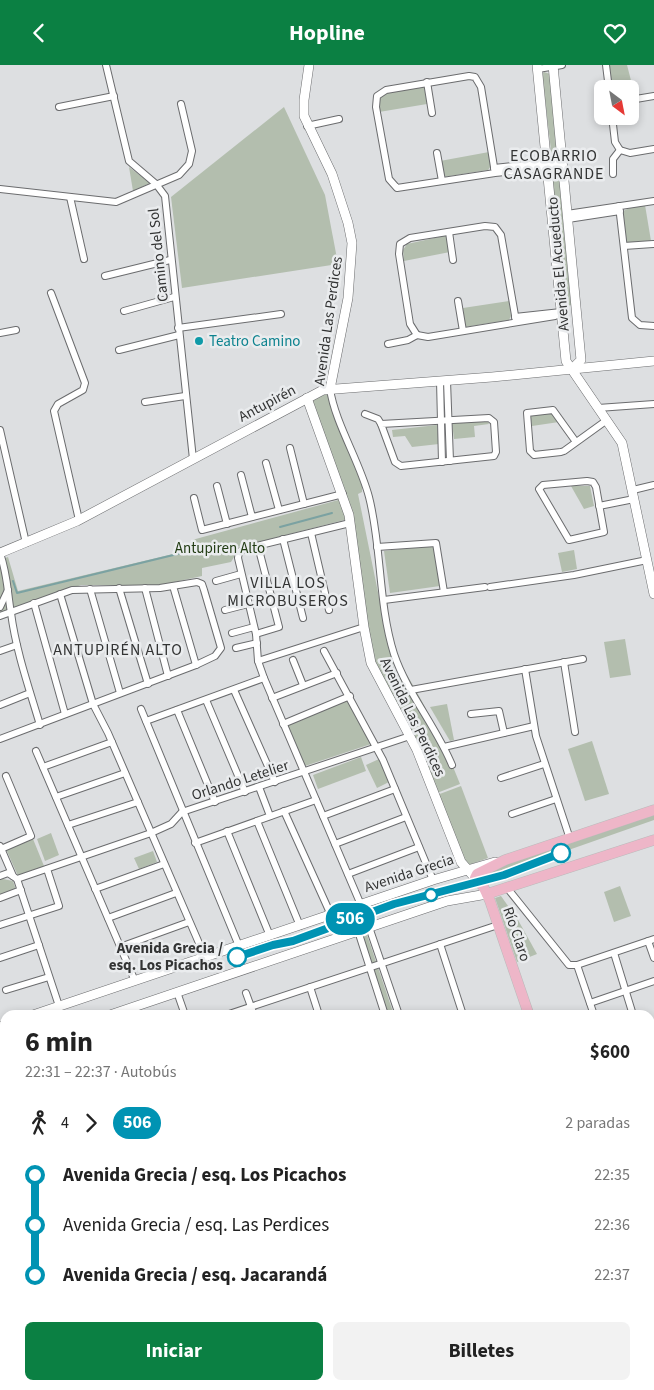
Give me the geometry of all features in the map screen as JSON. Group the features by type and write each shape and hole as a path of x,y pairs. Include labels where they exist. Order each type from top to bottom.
{"main road":[{"name":"Avenida Grecia","path":"504,860 654,810"},
{"path":"487,894 508,889 654,840"},
{"path":"476,877 480,871 504,860"},
{"name":"Río Claro","path":"476,877 487,894 526,1010"}],"street":[{"name":"Camino del Sol","path":"106,65 129,161 156,184 164,196 193,459"},
{"name":"Avenida Las Perdices","path":"309,65 303,105 307,126 332,174 348,223 352,243 348,299 330,389 367,491 390,639 400,670 444,747 452,765"},
{"path":"538,67 556,65"},
{"name":"Avenida El Acueducto","path":"556,65 562,164 581,360 573,368"},
{"path":"606,65 608,80"},
{"name":"Avenida El Acueducto","path":"538,67 566,361 573,368 576,377 622,443 654,590"},
{"path":"494,170 481,87 477,79 469,76 427,82 384,91 376,99 391,184 401,188 494,170 562,164"},
{"path":"427,82 432,113"},
{"path":"59,107 114,96"},
{"path":"639,99 654,97"},
{"path":"0,189 116,202 182,173 192,157 181,104"},
{"path":"307,126 339,119"},
{"path":"613,125 615,142 620,150 630,153 654,149"},
{"path":"613,174 613,159 620,150"},
{"path":"437,153 442,181"},
{"path":"70,197 84,259"},
{"path":"568,217 620,209 654,201"},
{"path":"620,209 632,318 640,325 654,326"},
{"path":"417,335 410,324 399,255 400,244 410,238 485,225 497,229 501,235 516,319"},
{"path":"449,232 453,260"},
{"path":"624,246 653,244"},
{"path":"105,276 170,260"},
{"path":"50,293 85,383 83,390 58,404 54,411 79,520"},
{"path":"124,311 174,297"},
{"path":"458,301 463,331"},
{"path":"388,344 408,340 417,335 428,337 516,319 555,316 561,313 576,311"},
{"path":"119,350 178,331 282,314"},
{"path":"0,333 16,330"},
{"name":"Antupirén","path":"0,553 79,520 318,392 330,389 444,381 654,361"},
{"path":"444,381 450,420 450,461"},
{"path":"442,462 440,421 444,381"},
{"path":"145,402 185,396"},
{"name":"Avenida Las Perdices","path":"307,398 343,494 350,523 368,651 375,673 410,736 458,856 467,869"},
{"path":"598,408 654,404"},
{"path":"576,442 553,410 527,413 532,454 562,452 607,420"},
{"path":"365,414 378,419 382,425 397,465 492,457 496,452 492,419 382,425"},
{"path":"0,429 26,543"},
{"path":"290,448 304,504"},
{"path":"266,463 278,510"},
{"path":"241,475 252,517"},
{"path":"591,482 596,487 599,506 604,533 569,540 539,489 543,485 591,482"},
{"path":"599,506 654,485"},
{"path":"216,486 227,523"},
{"path":"194,498 202,530 343,494"},
{"path":"350,523 244,549 239,552 238,558 255,630 258,661 264,678 361,905"},
{"path":"311,533 329,610"},
{"path":"284,539 303,618"},
{"path":"377,547 436,543 444,593"},
{"path":"232,633 278,627 258,546"},
{"path":"0,553 8,576 10,613 17,645 40,725"},
{"path":"384,600 574,575 647,560"},
{"path":"216,581 241,575"},
{"path":"0,616 60,594 90,589 145,588 197,582 202,584 220,643 219,653 196,665 0,739"},
{"path":"173,586 196,665"},
{"path":"119,588 148,683"},
{"path":"145,588 168,676"},
{"path":"0,607 9,589"},
{"path":"90,589 120,693"},
{"path":"60,594 93,704 112,742 205,957"},
{"path":"34,603 65,715"},
{"path":"225,610 248,604"},
{"path":"258,661 364,627"},
{"path":"236,648 257,643"},
{"path":"0,651 17,645"},
{"path":"324,651 376,747 433,880"},
{"path":"411,690 483,675 583,659"},
{"path":"293,660 303,685"},
{"path":"564,663 575,733"},
{"path":"526,669 534,726 544,764 570,839"},
{"path":"272,698 337,673"},
{"path":"146,721 264,678"},
{"path":"234,690 275,782"},
{"path":"1,702 30,693"},
{"path":"283,724 350,696"},
{"path":"206,700 245,792"},
{"path":"141,709 239,946"},
{"path":"177,710 215,801"},
{"path":"472,714 499,710 504,733"},
{"path":"444,747 534,726"},
{"name":"Orlando Letelier","path":"0,876 8,873 15,878 82,858 171,824 182,812 410,736"},
{"path":"43,767 112,742"},
{"path":"36,751 135,981"},
{"path":"501,778 544,764"},
{"path":"56,797 125,773"},
{"path":"6,776 31,836 1,847 21,890 59,1006"},
{"path":"259,787 270,816"},
{"path":"323,816 395,789"},
{"path":"512,814 556,799"},
{"path":"195,843 316,800"},
{"path":"68,825 138,802"},
{"path":"284,811 331,915"},
{"path":"335,843 406,817"},
{"path":"257,821 300,926"},
{"path":"227,831 270,936"},
{"path":"348,874 419,847"},
{"name":"Avenida Grecia","path":"47,1010 433,880 504,860"},
{"path":"95,889 164,864"},
{"path":"0,925 60,905 46,869"},
{"name":"Río Claro","path":"467,869 476,877"},
{"path":"508,889 569,965 577,965 651,940 654,958"},
{"path":"0,898 21,890"},
{"path":"108,918 176,893"},
{"path":"125,1010 447,901 487,894"},
{"path":"120,947 189,922"},
{"path":"242,1010 498,925"},
{"path":"369,927 397,1010"},
{"path":"358,931 383,1010"},
{"path":"440,944 461,1010"},
{"path":"0,958 39,945"},
{"path":"614,953 632,1010"},
{"path":"577,965 592,1010"},
{"path":"6,990 49,977"},
{"path":"590,1003 654,981"},
{"path":"310,987 317,1010"},
{"path":"177,992 183,1010"},
{"path":"246,993 252,1010"}],"green space":[{"path":"609,65 627,65 631,80 612,80"},
{"path":"544,72 550,74 559,157 552,159 542,74"},
{"path":"424,86 427,104 379,112 379,98 385,93"},
{"path":"284,107 325,195 338,264 182,288 171,197"},
{"path":"489,152 491,166 488,170 443,177 440,161"},
{"path":"129,167 150,183 133,191"},
{"path":"558,169 560,171 572,305 567,306 565,304 551,172"},
{"path":"645,205 651,241 628,244 625,241 623,211"},
{"path":"448,235 450,252 404,261 403,250 407,244"},
{"path":"509,301 511,316 509,320 465,327 463,308"},
{"path":"327,394 362,486 362,492 358,494 393,666 399,678 407,675 415,688 436,728 460,784 437,793 368,651 350,507 309,400"},
{"path":"551,413 559,422 532,426 530,415"},
{"path":"486,419 489,424 474,426 475,437 454,439 452,423"},
{"path":"437,425 439,444 412,447 405,436 393,437 392,430"},
{"path":"571,486 590,486 594,506 584,509"},
{"name":"Antupiren Alto","path":"342,499 348,519 240,547 231,562 202,568 202,576 161,585 81,585 0,613 0,560 8,557 18,591 194,549 192,540"},
{"path":"432,545 435,547 440,586 390,593 384,551"},
{"path":"574,550 577,569 562,572 558,553"},
{"path":"625,639 631,675 610,678 604,642"},
{"path":"349,699 371,744 305,766 287,723"},
{"path":"447,704 454,740 450,741 430,707"},
{"path":"592,741 609,794 585,801 568,749"},
{"path":"361,757 366,771 318,789 313,775"},
{"path":"379,759 389,782 377,788 366,765"},
{"path":"461,786 488,858 466,866 437,795"},
{"path":"654,814 654,820 492,877 487,871"},
{"path":"51,833 59,855 45,861 37,839"},
{"path":"33,839 44,866 18,876 6,849"},
{"path":"153,851 157,862 139,869 134,858"},
{"path":"0,880 13,881 16,890 0,897"},
{"path":"620,886 631,916 614,922 604,892"},
{"path":"501,896 518,920 537,954 517,962 495,898"},
{"path":"366,932 392,1010 385,1010 359,934"}],"waterway":[{"path":"280,527 332,513"},
{"path":"13,581 17,593 194,550"}],"bus line":[{"name":"506","path":"237,957 329,929 347,920 394,904 504,875 561,853"}],"place":[{"name":"Teatro Camino","path":"199,341"},
{"name":"Avenida Grecia / esq. Los Picachos","path":"237,957"}],"district":[{"name":"ECOBARRIO CASAGRANDE","path":"554,164"},
{"name":"VILLA LOS MICROBUSEROS","path":"288,591"},
{"name":"ANTUPIRÉN ALTO","path":"118,649"}]}
